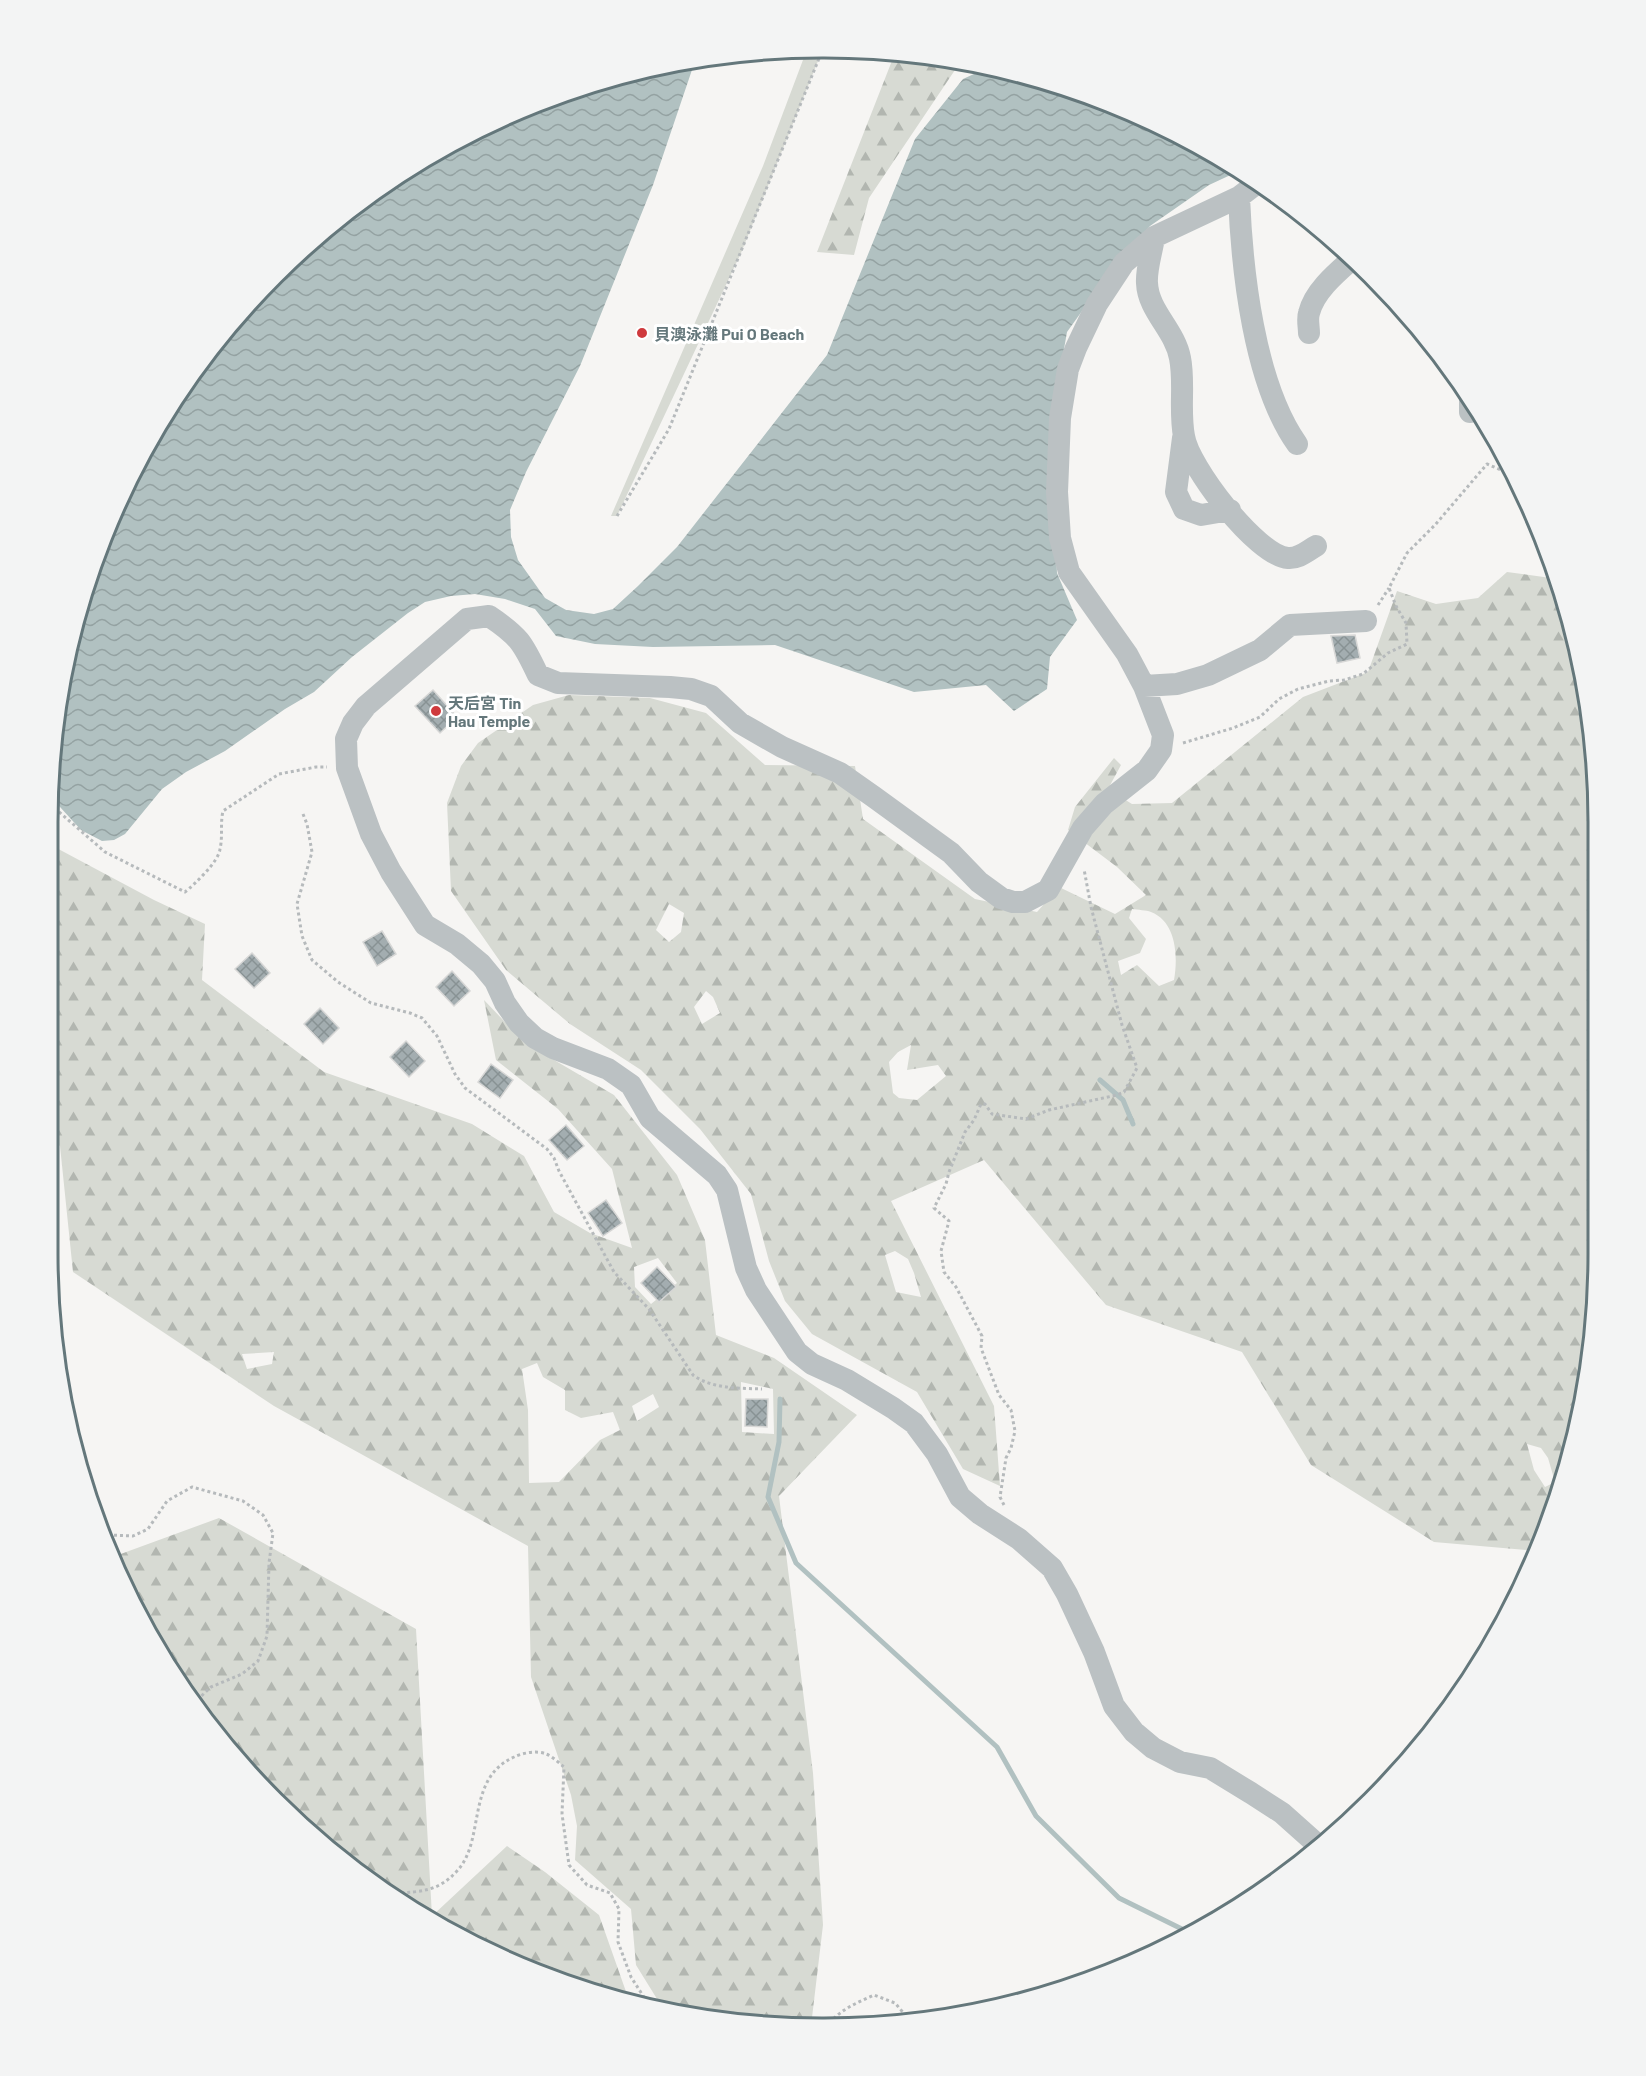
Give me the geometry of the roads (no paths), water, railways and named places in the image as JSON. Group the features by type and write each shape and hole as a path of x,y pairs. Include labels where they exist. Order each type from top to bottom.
{"street":[{"path":"1248,191 1154,237 1124,263 1091,314 1068,369 1060,418 1057,492 1060,538 1069,573 1127,654 1144,686 1163,735 1161,750 1148,770 1104,804 1083,828 1048,890 1025,902 1013,902 1000,898 951,853 840,773 782,747 740,723 711,696 691,689 558,682 538,675 519,639 509,629 489,616 467,619 366,706 352,723 346,739 347,768 371,834 390,872 425,925 457,944 481,964 495,981 505,1003 519,1023 535,1038 553,1048 608,1069 630,1085 650,1118 717,1175 727,1191 749,1275 756,1290 797,1352 812,1364 847,1380 914,1423 937,1454 960,1497 980,1515 1019,1539 1052,1568 1094,1652 1114,1706 1134,1732 1153,1748 1171,1757 1210,1768 1282,1813 1312,1840"},
{"path":"1248,191 1241,244 1251,311 1266,379 1284,426 1297,444"},
{"path":"1154,237 1147,284 1155,309 1174,338 1180,357 1184,436 1176,492 1184,509 1201,515 1230,510"},
{"path":"1309,333 1308,315 1315,299 1331,278 1346,265"},
{"path":"1184,436 1191,458 1200,472 1247,531 1272,554 1287,558 1298,557 1316,546"},
{"path":"1144,686 1177,684 1208,675 1260,650 1290,625 1366,621"}],"water":[{"path":"692,70 653,185 580,366 526,472 510,510 511,537 518,560 545,598 566,610 594,614 613,609 677,547 827,355 915,139 963,79 975,74 1069,99 1161,137 1229,176 1209,185 1150,226 1105,279 1067,332 1052,417 1054,505 1057,573 1077,620 1050,657 1047,689 1014,711 986,685 914,692 775,645 653,647 595,644 556,636 535,609 505,599 475,594 451,596 425,602 408,613 352,657 314,692 285,709 225,751 186,772 162,789 125,834 114,840 102,841 81,830 59,806 65,723 73,674 99,577 137,485 187,398 216,358 282,282 358,216 398,187 441,161 485,137 577,99 625,85"}],"waterway":[{"path":"1100,1080 1123,1100 1133,1124"},
{"path":"780,1399 779,1442 768,1497 796,1563 997,1747 1036,1816 1119,1898 1181,1928"}],"place":[{"name":"貝澳泳灘 Pui O Beach","path":"642,333"},
{"name":"天后宮 Tin Hau Temple","path":"436,711"}]}
